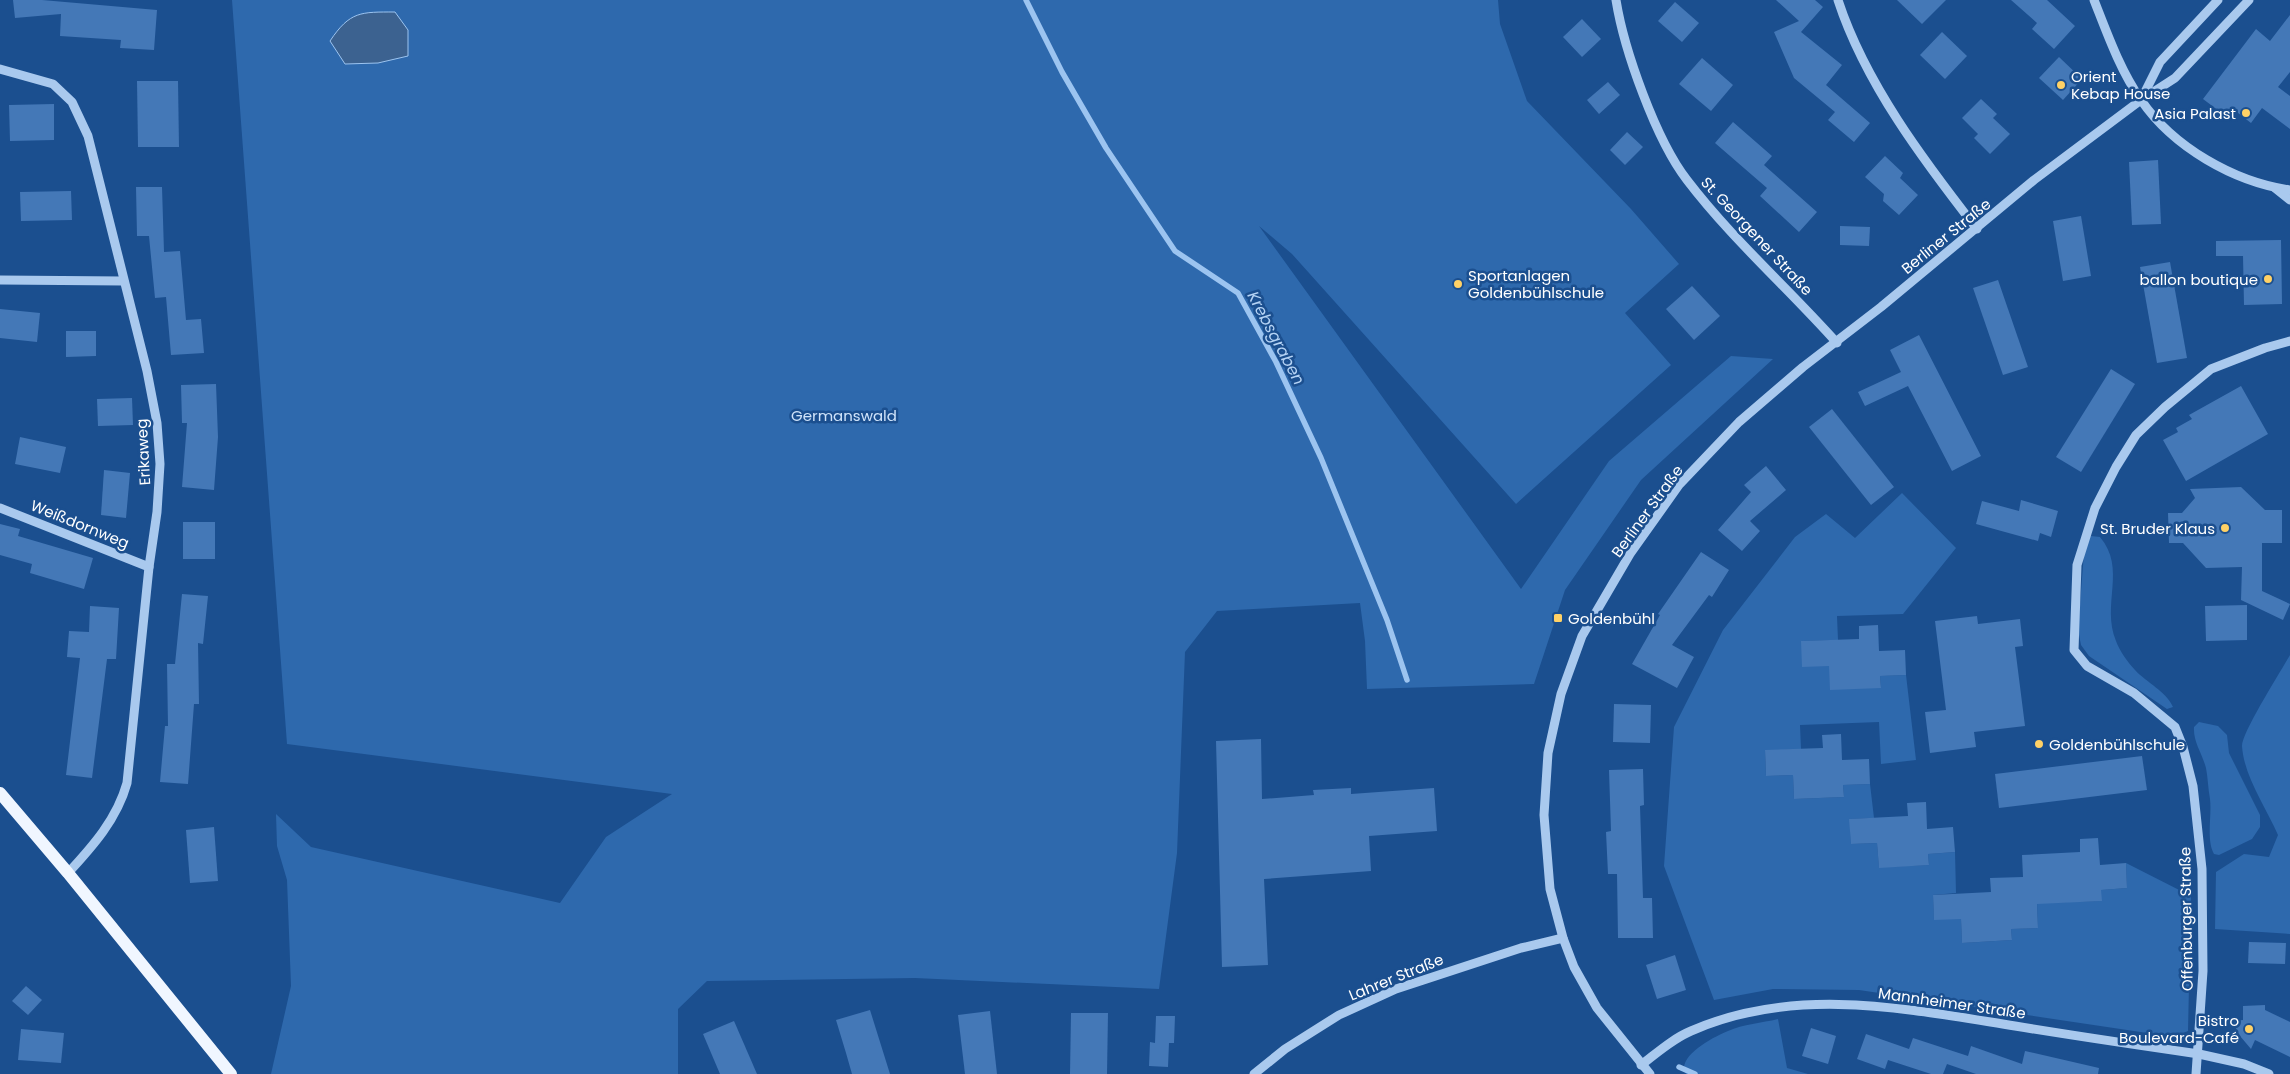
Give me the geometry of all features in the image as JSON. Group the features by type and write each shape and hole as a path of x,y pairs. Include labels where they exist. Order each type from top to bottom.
{"main road":[{"path":"0,794 68,873 231,1074"}],"street":[{"name":"St. Georgener Straße","path":"1616,0 1634,67 1660,132 1686,179 1740,243 1837,343"},
{"path":"1838,0 1847,28 1894,116 1977,229"},
{"path":"2094,0 2113,48 2140,100 2160,122 2184,144 2226,171 2275,188 2290,190"},
{"name":"Berliner Straße","path":"2140,100 2160,62 2218,0"},
{"name":"Berliner Straße","path":"1650,1074 1597,1008 1574,967 1563,938 1550,889 1544,815 1548,754 1561,694 1582,636 1630,554 1679,485 1739,422 1803,367 1837,343 2034,180 2140,100 2175,78 2250,0"},
{"name":"Erikaweg","path":"0,68 53,84 72,102 88,136 147,371 157,423 160,464 158,512 149,567 127,783 122,802 95,844 68,873"},
{"path":"2275,188 2290,200"},
{"path":"0,280 123,281"},
{"name":"Offenburger Straße","path":"2196,1074 2199,1054 2202,971 2202,869 2193,786 2183,747 2175,727 2134,694 2088,666 2074,650 2077,565 2096,508 2116,467 2136,435 2165,407 2211,369 2265,348 2290,341"},
{"name":"Weißdornweg","path":"0,508 149,567"},
{"name":"Lahrer Straße","path":"1254,1074 1285,1048 1339,1015 1396,988 1521,948 1563,938"},
{"name":"Mannheimer Straße","path":"1642,1065 1670,1042 1691,1030 1741,1014 1780,1006 1839,1003 1898,1007 2199,1054 2244,1064 2269,1074"}],"green space":[{"name":"Germanswald","path":"232,0 1498,0 1500,24 1527,101 1631,209 1679,264 1625,313 1671,365 1516,504 1292,254 1259,226 1521,589 1609,461 1731,356 1773,359 1641,480 1565,590 1534,684 1367,689 1365,641 1360,603 1217,611 1185,652 1177,853 1159,989 915,978 707,981 678,1009 678,1074 271,1074 291,986 287,880 277,846 276,814 311,847 560,903 606,837 672,794 287,744"},
{"path":"1902,493 1956,548 1903,614 1837,616 1838,640 1802,641 1829,666 1881,687 1880,676 1906,675 1916,760 1881,764 1879,722 1800,725 1801,749 1765,751 1766,776 1793,775 1794,799 1844,797 1843,785 1870,784 1874,818 1850,819 1851,844 1877,843 1879,867 1929,865 1928,854 1955,852 1956,893 1933,895 1934,919 1961,919 1962,943 2012,940 2011,929 2038,928 2037,903 2101,901 2101,890 2127,888 2126,863 2191,896 2188,1031 2174,1037 1859,990 1773,989 1714,1000 1664,866 1674,727 1723,630 1795,537 1826,514 1855,538"},
{"path":"2091,536 2100,537 2108,549 2112,562 2111,614 2117,645 2132,667 2166,696 2173,707 2167,709 2089,656 2081,645 2078,630 2085,540"},
{"path":"2290,655 2290,934 2215,929 2216,872 2244,854 2269,857 2278,835 2251,780 2242,746 2248,728"},
{"path":"2199,722 2218,726 2227,735 2229,753 2260,815 2260,827 2252,839 2219,855 2214,854 2210,842 2210,806 2207,772 2194,732 2194,727"},
{"path":"1778,1019 1787,1068 1808,1074 1686,1074 1684,1067 1686,1061 1691,1054 1706,1042 1746,1025"}],"shaded area":[{"path":"373,12 395,12 408,30 408,56 378,63 345,64 330,41 337,31 357,15"}],"building":[{"path":"13,0 42,0 157,10 154,50 120,48 121,40 60,36 61,14 15,18"},
{"path":"1776,0 1815,0 1823,7 1801,32 1842,65 1826,85 1870,123 1854,142 1828,120 1835,112 1794,78 1774,32 1799,21"},
{"path":"1897,0 1946,0 1922,24"},
{"path":"2011,0 2047,0 2075,26 2054,49 2032,29 2037,23"},
{"path":"1675,2 1699,23 1682,42 1658,21"},
{"path":"2290,15 2290,72 2278,87 2290,96 2290,129 2262,108 2251,123 2233,109 2227,117 2203,99 2256,29 2270,41"},
{"path":"1582,19 1601,39 1582,57 1563,37"},
{"path":"1942,32 1967,56 1945,79 1920,55"},
{"path":"2059,57 2082,79 2063,100 2039,78"},
{"path":"1702,58 1733,85 1711,111 1679,84"},
{"path":"137,81 178,81 179,147 138,147"},
{"path":"1608,82 1620,95 1599,114 1587,100"},
{"path":"1981,99 1997,114 1993,118 2010,134 1990,154 1974,138 1978,134 1962,118"},
{"path":"54,104 54,140 10,141 9,105"},
{"path":"1733,122 1772,156 1764,165 1817,212 1799,232 1760,196 1767,188 1715,143"},
{"path":"1627,132 1643,147 1625,165 1610,150"},
{"path":"1885,156 1903,173 1900,178 1918,195 1899,215 1883,201 1884,194 1865,177"},
{"path":"2158,160 2161,224 2132,225 2129,162"},
{"path":"136,187 162,187 164,252 180,251 186,320 201,319 204,353 171,355 166,297 155,298 149,236 137,236"},
{"path":"71,191 72,220 21,221 20,192"},
{"path":"2081,216 2091,276 2063,281 2053,221"},
{"path":"1840,226 1870,227 1869,246 1840,245"},
{"path":"2281,240 2282,304 2244,305 2243,256 2216,256 2216,241"},
{"path":"2170,262 2187,358 2157,363 2140,267"},
{"path":"1998,280 2028,367 2003,375 1973,288"},
{"path":"1692,286 1720,316 1694,340 1666,309"},
{"path":"0,309 40,313 37,342 0,338"},
{"path":"66,331 96,331 96,356 66,357"},
{"path":"1919,335 1981,456 1952,471 1908,386 1865,406 1858,392 1901,372 1890,350"},
{"path":"2111,369 2135,384 2081,472 2056,457"},
{"path":"216,384 218,437 214,490 182,487 187,423 182,423 181,385"},
{"path":"2241,386 2268,434 2186,481 2163,440 2178,432 2176,428 2192,419 2189,415"},
{"path":"132,398 133,425 98,426 97,399"},
{"path":"1832,409 1894,487 1871,505 1809,427"},
{"path":"20,437 66,447 60,473 15,464"},
{"path":"1766,466 1786,490 1750,521 1760,531 1742,551 1718,530 1751,492 1744,485"},
{"path":"104,470 130,473 126,518 101,515"},
{"name":"St. Bruder Klaus","path":"2241,487 2265,510 2282,510 2282,543 2262,543 2262,591 2290,604 2283,620 2241,600 2242,567 2206,568 2183,543 2169,543 2168,513 2182,513 2195,498 2190,489"},
{"path":"2021,500 2058,511 2051,537 2040,533 2038,541 1976,524 1982,501 2019,511"},
{"path":"183,522 215,522 215,559 183,559"},
{"path":"0,524 20,529 18,536 93,558 84,589 30,573 32,564 0,555"},
{"path":"1701,552 1729,570 1712,597 1709,595 1672,645 1694,657 1677,688 1632,664 1660,615 1658,614"},
{"path":"182,594 208,596 203,644 198,643 199,704 194,704 188,784 160,782 165,726 168,726 167,664 175,664"},
{"path":"2247,605 2247,640 2206,641 2205,606"},
{"path":"90,606 119,608 116,659 107,659 92,778 66,775 80,658 67,657 69,631 89,632"},
{"path":"1977,616 1978,624 2020,619 2023,646 2015,647 2025,726 1974,732 1976,747 1930,753 1925,712 1946,710 1935,621"},
{"path":"1878,625 1879,651 1905,650 1906,675 1880,676 1881,688 1830,690 1829,666 1802,667 1801,641 1859,639 1859,626"},
{"path":"1614,704 1651,705 1650,743 1613,742"},
{"path":"1841,734 1842,760 1869,759 1870,784 1843,785 1844,797 1794,799 1793,775 1766,776 1765,750 1823,748 1822,735"},
{"path":"1261,739 1262,799 1314,795 1313,790 1351,788 1351,794 1434,788 1437,831 1369,836 1371,871 1264,879 1268,965 1222,967 1216,741"},
{"path":"2142,756 2147,790 1999,808 1995,774"},
{"path":"1643,769 1644,805 1640,806 1643,898 1652,898 1653,938 1618,938 1617,874 1608,874 1606,832 1611,831 1609,770"},
{"path":"1926,802 1927,829 1953,827 1955,852 1928,854 1929,865 1879,868 1877,843 1851,844 1849,819 1908,816 1907,803"},
{"path":"214,827 218,881 190,883 186,830"},
{"path":"2098,838 2100,865 2126,863 2127,888 2101,890 2102,901 2037,904 2038,928 2011,929 2012,940 1962,943 1961,919 1934,920 1933,895 1991,892 1990,878 2023,877 2022,855 2080,852 2080,839"},
{"path":"2249,942 2286,943 2285,964 2248,963"},
{"path":"1675,955 1686,990 1657,999 1646,965"},
{"path":"26,986 42,1000 28,1015 12,1001"},
{"path":"2265,1005 2265,1010 2290,1022 2290,1057 2255,1040 2251,1049 2240,1036 2232,1021 2243,1020 2243,1006"},
{"path":"870,1010 890,1074 852,1074 836,1020"},
{"path":"990,1011 997,1074 965,1074 958,1015"},
{"path":"1071,1013 1108,1013 1107,1074 1070,1074"},
{"path":"1156,1016 1175,1016 1174,1043 1169,1043 1168,1067 1149,1066 1150,1042 1155,1043"},
{"path":"734,1021 757,1074 720,1074 703,1034"},
{"path":"1811,1028 1836,1036 1828,1064 1802,1056"},
{"path":"21,1029 64,1033 61,1063 18,1060"},
{"path":"1866,1034 1909,1049 1913,1038 1968,1056 1971,1046 2022,1064 2025,1051 2099,1068 2098,1074 1976,1074 1947,1064 1943,1074 1931,1074 1888,1060 1885,1069 1857,1059"}],"waterway":[{"name":"Krebsgraben","path":"1026,0 1062,72 1106,148 1175,251 1238,293 1276,362 1321,458 1387,620 1407,680"},
{"name":"Krebsgraben","path":"1679,1067 1695,1074"}],"place":[{"name":"Orient Kebap House","path":"2061,85"},
{"name":"Asia Palast","path":"2246,113"},
{"name":"ballon boutique","path":"2268,279"},
{"name":"Sportanlagen Goldenbühlschule","path":"1458,284"},
{"name":"St. Bruder Klaus","path":"2225,528"},
{"name":"Goldenbühl","path":"1558,618"},
{"name":"Goldenbühlschule","path":"2039,744"},
{"name":"Bistro Boulevard-Café","path":"2249,1029"}]}
